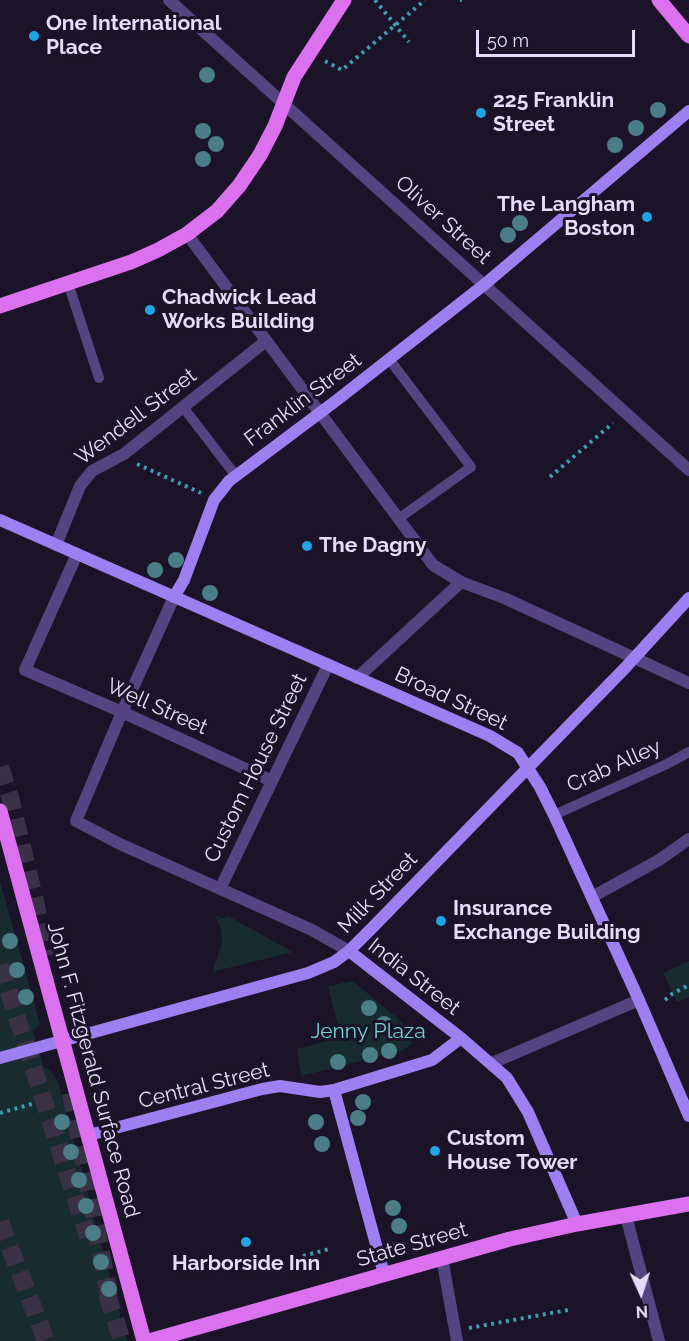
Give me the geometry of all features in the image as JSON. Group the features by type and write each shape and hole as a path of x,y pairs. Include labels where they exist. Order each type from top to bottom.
{"main road":[{"path":"0,306 131,262 186,234 217,211 239,186 268,141 300,66 344,0"},
{"path":"659,0 689,36"},
{"name":"Franklin Street","path":"174,597 184,580 214,500 221,489 485,284 689,111"},
{"name":"Broad Street","path":"0,520 490,736 518,753 554,815 639,1000 689,1116"},
{"name":"Milk Street","path":"0,1058 308,973 334,962 349,951 634,658 689,598"},
{"name":"John F. Fitzgerald Surface Road","path":"0,811 144,1341"},
{"name":"India Street","path":"349,951 461,1038 507,1078 528,1112 577,1224"},
{"name":"Central Street","path":"89,1135 262,1089 280,1086 320,1092 334,1090 432,1060 461,1038"},
{"path":"334,1090 384,1275"},
{"name":"State Street","path":"149,1341 510,1239 577,1224 689,1204"}],"street":[{"name":"Oliver Street","path":"169,0 689,470"},
{"path":"186,234 433,565 461,582 504,598 689,683"},
{"name":"Wendell Street","path":"56,545 85,477 120,456 266,341"},
{"name":"Well Street","path":"77,554 25,670 272,781"},
{"path":"357,678 461,582"},
{"name":"Franklin Street","path":"76,821 174,597"},
{"name":"Custom House Street","path":"220,889 328,665"},
{"name":"India Street","path":"76,821 114,841 312,930 349,951"},
{"path":"592,897 659,860 689,839"},
{"path":"492,1063 639,1000"},
{"path":"626,1216 659,1341"},
{"path":"442,1258 456,1341"}],"lane":[{"path":"68,283 99,378"},
{"path":"389,359 471,467 398,519"},
{"path":"183,407 236,476"},
{"name":"Crab Alley","path":"554,815 689,752"}],"path":[{"path":"375,0 410,42"},
{"path":"324,60 342,70 425,0"},
{"path":"550,477 625,412"},
{"path":"120,456 214,500"},
{"path":"665,1000 689,986"},
{"path":"0,1113 35,1103"},
{"path":"303,1256 329,1249"},
{"path":"467,1329 568,1310"}],"green space":[{"path":"0,881 40,1024 33,1031 44,1067 52,1072 59,1085 127,1341 0,1341"},
{"path":"216,916 222,918 228,916 293,952 212,972 222,944"},
{"path":"689,961 689,997 677,1002 663,973"},
{"name":"Jenny Plaza","path":"353,981 410,1029 413,1038 411,1045 401,1051 301,1076 297,1049 341,1037 328,986"}],"tunnel":[{"path":"0,767 10,797 36,905 45,956"},
{"path":"0,965 88,1237"},
{"path":"71,1093 111,1306"},
{"path":"0,1222 46,1341"},
{"path":"107,1294 122,1341"}],"place":[{"name":"One International Place","path":"34,36"},
{"name":"225 Franklin Street","path":"481,113"},
{"name":"The Langham Boston","path":"647,217"},
{"name":"Chadwick Lead Works Building","path":"150,310"},
{"name":"The Dagny","path":"307,546"},
{"name":"Insurance Exchange Building","path":"441,921"},
{"name":"Custom House Tower","path":"435,1151"},
{"name":"Harborside Inn","path":"246,1242"}]}
